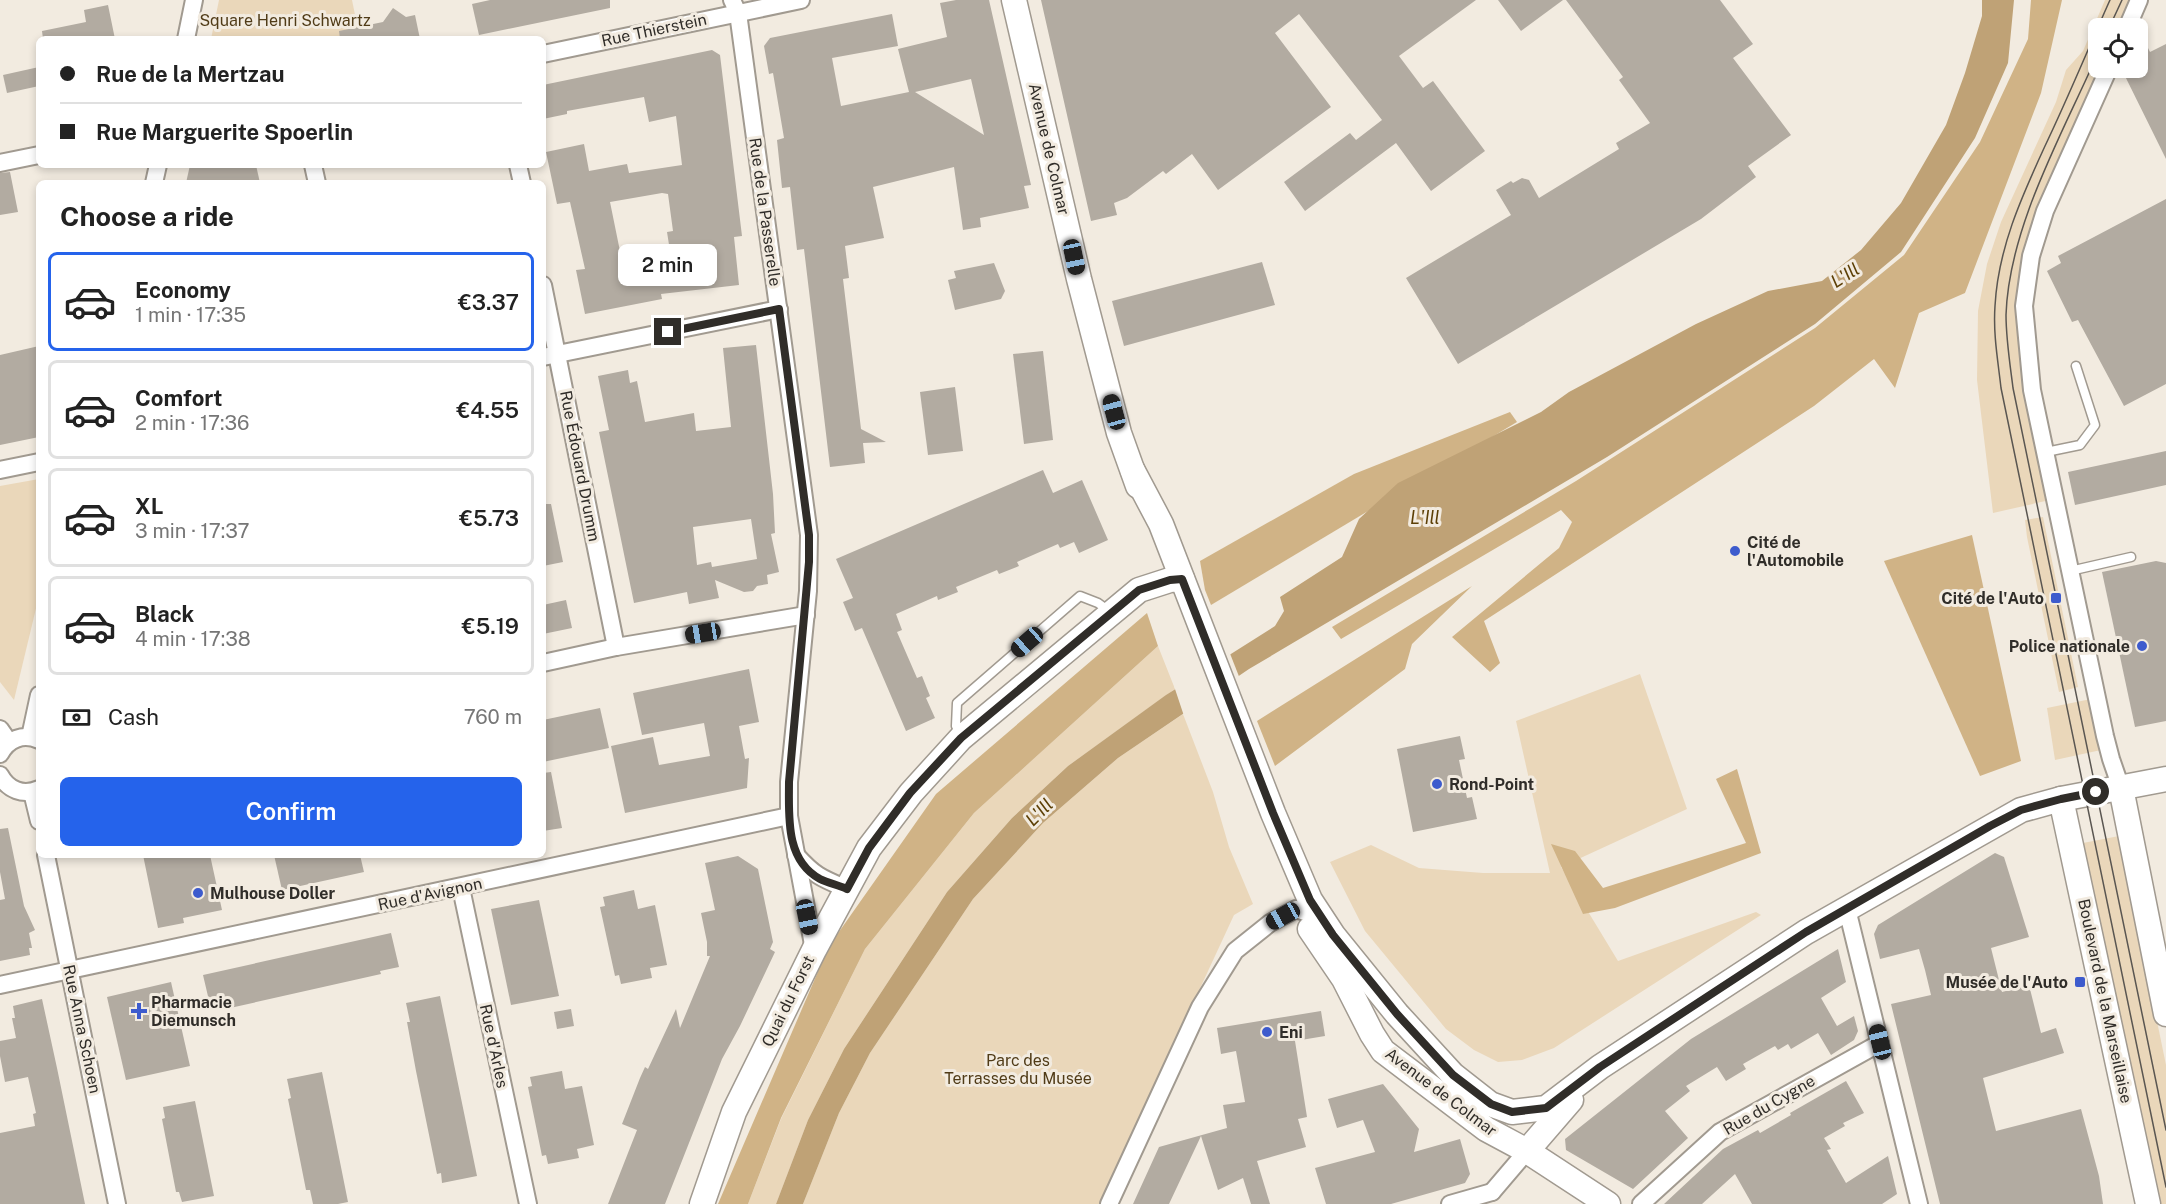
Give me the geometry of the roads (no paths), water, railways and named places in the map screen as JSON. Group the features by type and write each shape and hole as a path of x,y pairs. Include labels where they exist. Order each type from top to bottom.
{"main road":[{"name":"Avenue de Colmar","path":"1014,0 1079,279 1119,433 1251,777 1270,848 1296,909 1344,980 1372,1035 1383,1051 1486,1129 1527,1151 1595,1196"},
{"name":"Avenue de Colmar","path":"1180,589 1226,728 1310,900 1333,935 1397,1014 1453,1075 1501,1108"},
{"name":"Quai du Forst","path":"702,1204 734,1112 814,950 869,848 910,793 961,738 1139,590 1180,589"},
{"path":"1527,1151 1536,1121 1546,1108 1600,1067 1806,932 2021,810 2061,799 2166,779"},
{"path":"2121,788 2166,1014"},
{"name":"Boulevard de la Marseillaise","path":"2061,799 2148,1204"},
{"path":"1527,1151 1600,1067"},
{"path":"1501,1108 1527,1135 1527,1151"},
{"path":"1501,1108 1546,1108"}],"street":[{"path":"187,36 194,0"},
{"name":"Rue Thierstein","path":"546,53 735,6 801,0"},
{"path":"2131,18 2139,0"},
{"name":"Rue de la Passerelle","path":"735,6 809,535 806,615 789,782 789,816 814,950"},
{"path":"2105,78 2045,211 2031,256 2024,306 2032,390 2111,759 2121,788"},
{"path":"0,163 36,156"},
{"path":"550,355 779,309"},
{"name":"Rue Édouard Drumm","path":"546,315 550,355 616,647"},
{"path":"0,470 36,463"},
{"path":"546,662 616,647 806,615"},
{"path":"3,742 22,737 34,739 36,721"},
{"path":"0,776 14,790 35,790"},
{"name":"Rue d'Avignon","path":"0,985 789,816"},
{"path":"796,855 810,871 820,878 847,889"},
{"name":"Rue Anna Schoen","path":"47,858 117,1204"},
{"name":"Rue d'Arles","path":"461,888 528,1204"},
{"path":"1108,1204 1200,1007 1234,951 1270,923 1296,909 1322,918"},
{"path":"1847,909 1919,1204"},
{"name":"Rue du Cygne","path":"1641,1204 1720,1132 1880,1042"},
{"path":"1450,1204 1494,1198 1527,1151"}],"lane":[{"path":"2046,452 2080,445 2095,425 2076,366"},
{"path":"2070,571 2131,557"},
{"path":"961,738 956,726 957,703 1080,596 1098,603 1112,613"}],"water":[{"name":"L'Ill","path":"1982,0 2014,0 2008,63 1975,138 1901,252 1815,324 1607,457 1249,669 1118,758 1043,823 973,899 870,1053 839,1113 803,1204 776,1204 808,1120 844,1049 947,892 1012,818 1068,766 1166,695 1275,626 1284,611 1280,597 1342,557 1359,519 1398,483 1541,412 1569,392 1696,324 1768,291 1822,281 1861,250 1901,203 1946,125 1982,16"}],"tram line":[{"path":"2110,0 2027,185 2012,224 1997,285 1995,327 2001,388 2166,1187"},
{"path":"2114,18 2122,0"},
{"path":"2088,75 2027,214 2009,281 2007,333 2013,388 2166,1130"}],"place":[{"name":"Cité de l'Automobile","path":"1735,551"},
{"name":"Cité de l'Auto","path":"2056,598"},
{"name":"Police nationale","path":"2142,646"},
{"name":"Rond-Point","path":"1437,784"},
{"name":"Mulhouse Doller","path":"198,893"},
{"name":"Musée de l'Auto","path":"2080,982"},
{"name":"Pharmacie Diemunsch","path":"139,1011"},
{"name":"Eni","path":"1267,1032"}],"park label":[{"name":"Square Henri Schwartz","path":"285,20"},
{"name":"Parc des Terrasses du Musée","path":"1018,1069"}]}
